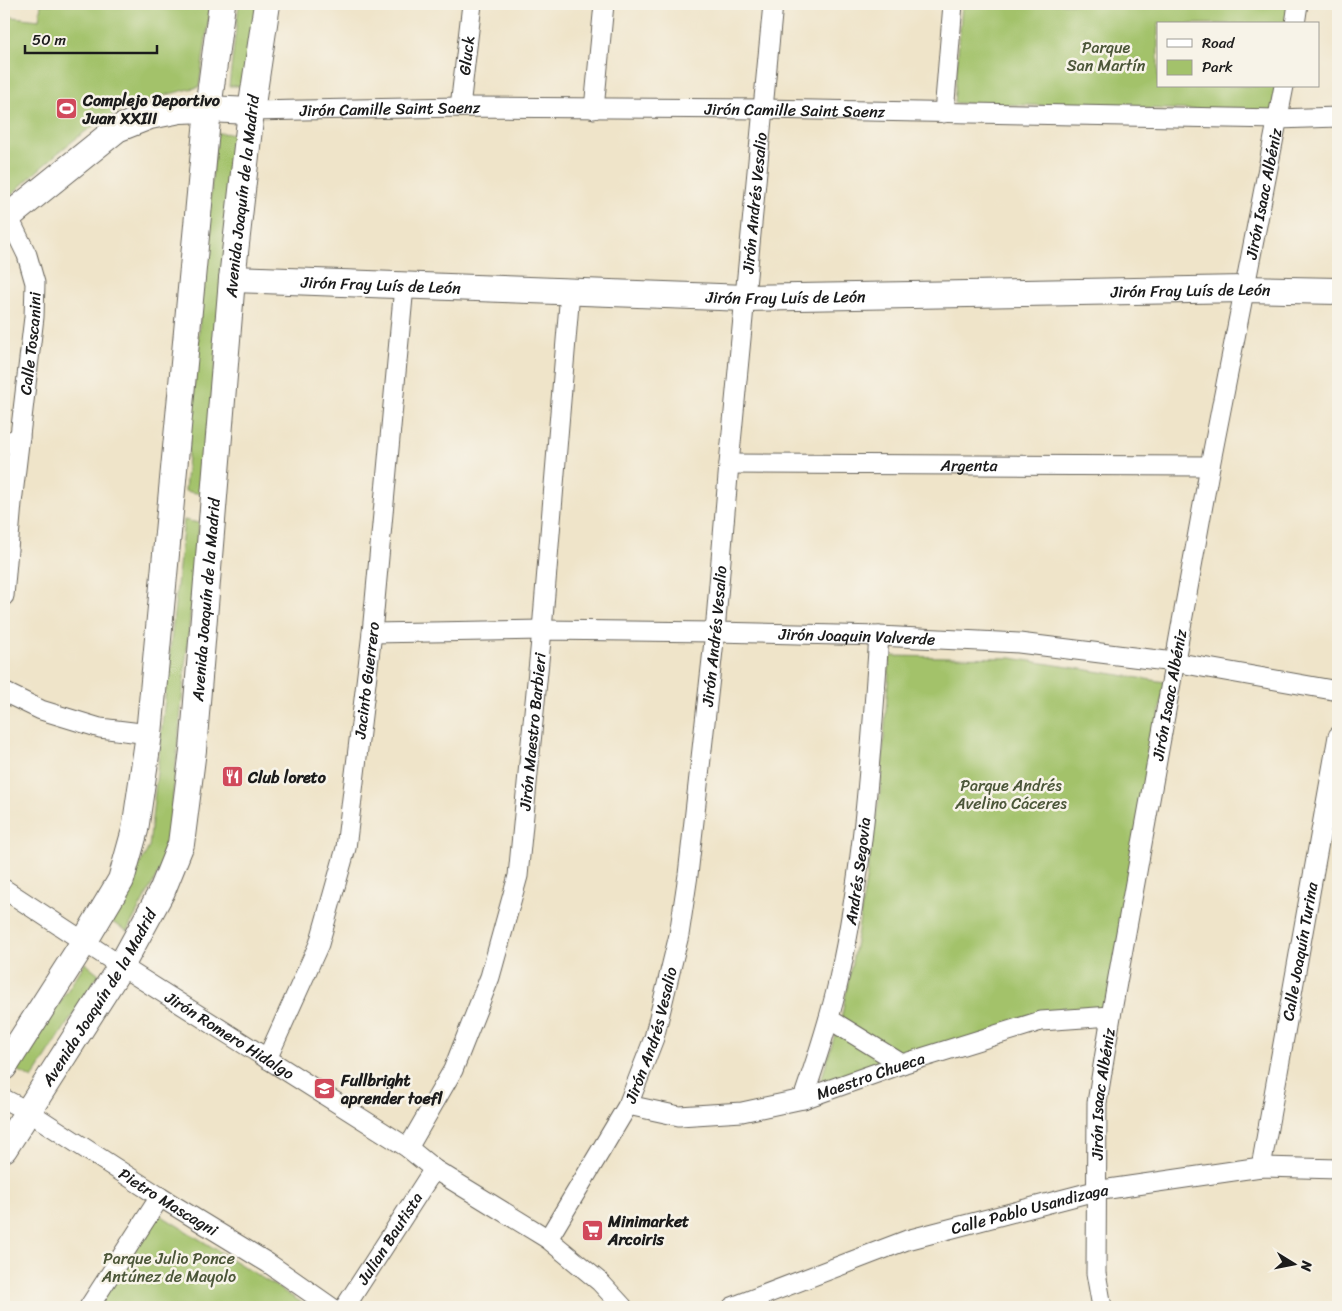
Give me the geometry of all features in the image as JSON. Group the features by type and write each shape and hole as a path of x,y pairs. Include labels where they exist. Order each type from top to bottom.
{"street":[{"path":"4,1067 84,942 121,880 135,830 149,734 208,109 222,4"},
{"name":"Avenida Joaquín de la Madrid","path":"4,1150 121,966 162,891 181,844 193,750 232,279 251,111 267,4"},
{"name":"Gluck","path":"460,107 472,4"},
{"path":"594,109 604,4"},
{"name":"Jirón Andrés Vesalio","path":"548,1239 628,1105 654,1038 679,935 688,875 716,632 729,464 773,4"},
{"path":"944,113 953,4"},
{"path":"1295,22 1298,4"},
{"name":"Jirón Isaac Albéniz","path":"1102,1307 1096,1273 1097,1103 1210,466 1284,88"},
{"name":"Jirón Camille Saint Saenz","path":"251,111 460,107 762,109 1278,118 1338,116"},
{"path":"6,218 117,129 150,116 180,110 251,111"},
{"name":"Calle Toscanini","path":"4,596 12,503 12,440 34,317 35,283 28,255 6,218"},
{"name":"Jirón Fray Luís de León","path":"232,279 746,298 1245,289 1338,291"},
{"name":"Jacinto Guerrero","path":"267,1059 319,944 346,848 372,632 404,286"},
{"name":"Jirón Maestro Barbieri","path":"408,1148 453,1070 490,977 518,876 542,630 570,292"},
{"name":"Argenta","path":"729,464 1210,466"},
{"path":"171,500 213,505"},
{"name":"Jirón Joaquin Valverde","path":"372,632 542,630 716,632 879,636 1019,643 1174,662 1338,691"},
{"name":"Andrés Segovia","path":"803,1099 829,1019 855,893 868,780 879,636"},
{"path":"4,692 41,710 100,728 149,734"},
{"name":"Calle Joaquín Turina","path":"1261,1167 1338,736"},
{"name":"Jirón Romero Hidalgo","path":"4,889 121,966 408,1148 434,1169 548,1239 600,1282 623,1307"},
{"name":"Maestro Chueca","path":"628,1105 679,1116 704,1116 742,1112 803,1099 902,1064 1041,1021 1111,1016"},
{"path":"829,1019 902,1064"},
{"name":"Pietro Mascagni","path":"4,1098 268,1263 331,1307"},
{"name":"Calle Pablo Usandizaga","path":"732,1307 907,1240 1095,1191 1261,1167 1338,1169"},
{"name":"Julian Bautista","path":"345,1307 434,1169"},
{"path":"89,1307 160,1197"}],"green space":[{"name":"Complejo Deportivo Juan XXIII","path":"41,4 211,4 199,87 142,103 102,121 67,145 4,201 4,16 39,20"},
{"path":"239,4 261,4 251,86 229,86"},
{"name":"Parque San Martín","path":"962,4 1292,4 1288,22 1157,22 1157,88 1277,88 1273,112 954,103"},
{"path":"216,133 239,134 202,494 185,491"},
{"path":"184,520 199,523 167,857 127,931 110,921 149,847"},
{"name":"Parque Andrés Avelino Cáceres","path":"890,656 1011,658 1165,682 1106,1010 903,1057 841,1020 858,930 880,792"},
{"path":"85,963 99,974 32,1079 17,1070"},
{"path":"836,1031 891,1063 817,1094"},
{"name":"Parque Julio Ponce Antúnez de Mayolo","path":"157,1213 309,1307 98,1307"}],"place":[{"name":"Complejo Deportivo Juan XXIII","path":"67,109"},
{"name":"Club loreto","path":"232,777"},
{"name":"Fullbright aprender toefl","path":"325,1089"},
{"name":"Minimarket Arcoiris","path":"592,1230"}]}
